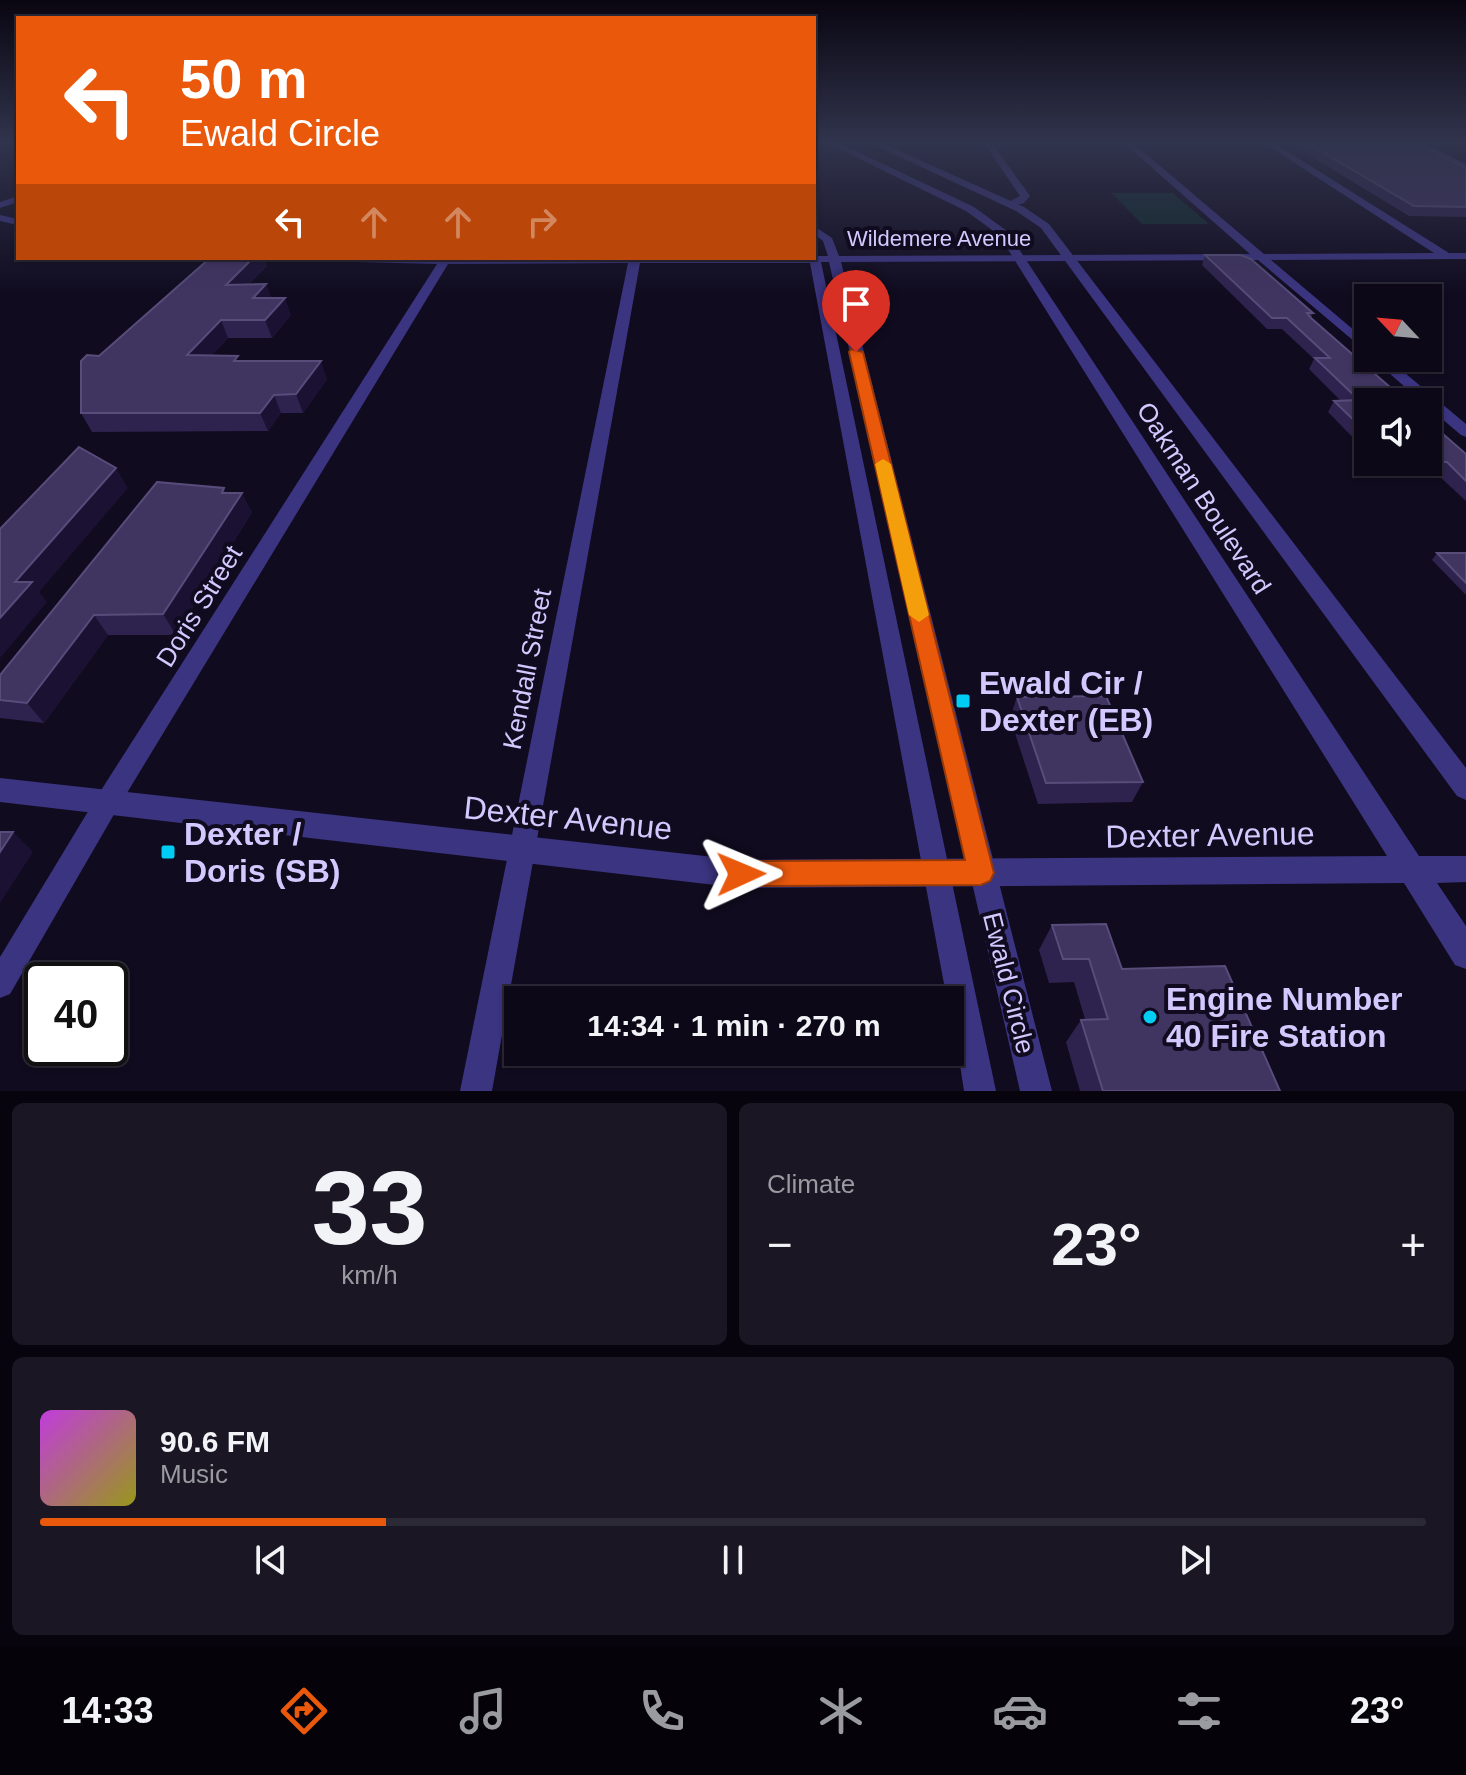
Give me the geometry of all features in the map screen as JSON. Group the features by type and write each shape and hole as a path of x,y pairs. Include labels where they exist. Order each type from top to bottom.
{"street":[{"name":"Oakman Boulevard","path":"938,194 970,209 1003,233 1466,954"},
{"name":"Oakman Boulevard","path":"987,194 1045,226 1466,788"},
{"path":"970,209 1021,201 1024,194"},
{"path":"1187,194 1354,337"},
{"path":"1349,194 1466,268"},
{"name":"Ewald Circle","path":"816,231 828,240 834,258 1036,1091"},
{"name":"Wildemere Avenue","path":"816,258 1466,256"},
{"name":"Doris Street","path":"0,984 107,803 444,260"},
{"name":"Kendall Street","path":"476,1091 635,260"},
{"name":"Ewald Circle","path":"814,260 980,1091"},
{"path":"1395,372 1466,432"},
{"name":"Dexter Avenue","path":"0,790 741,874 1466,869"}],"green space":[{"path":"1112,194 1174,194 1209,224 1142,224"}],"building":[{"path":"1393,194 1466,194 1466,207 1414,206"},
{"path":"1205,255 1241,255 1251,259 1313,313 1307,313 1354,356 1354,372 1373,372 1391,388 1354,388 1354,395 1315,358 1330,358 1287,318 1272,318"},
{"path":"208,260 251,260 226,285 266,284 253,298 285,298 265,320 221,320 187,355 238,356 234,361 321,361 296,394 274,395 260,413 81,413 81,361 87,355 99,356"},
{"path":"1354,400 1354,420 1334,401"},
{"path":"1442,433 1466,454 1466,481 1447,462 1442,462"},
{"path":"79,447 116,468 15,582 32,582 0,618 0,529"},
{"path":"157,482 224,488 222,493 242,493 163,614 94,615 27,703 0,700 0,675"},
{"path":"1437,553 1466,553 1466,583"},
{"path":"1106,696 1143,782 1046,783 1017,697"},
{"path":"0,832 13,832 0,852"},
{"name":"Engine Number 40 Fire Station","path":"1106,924 1122,969 1225,966 1280,1091 1103,1091 1081,1020 1108,1019 1089,959 1063,959 1052,925"}],"slow traffic":[{"path":"883,464 919,615"}],"place":[{"name":"Ewald Cir / Dexter (EB)","path":"963,701"},
{"name":"Dexter / Doris (SB)","path":"168,852"},
{"name":"Engine Number 40 Fire Station","path":"1150,1017"}],"route":[{"path":"741,874 981,873 856,352"}]}
